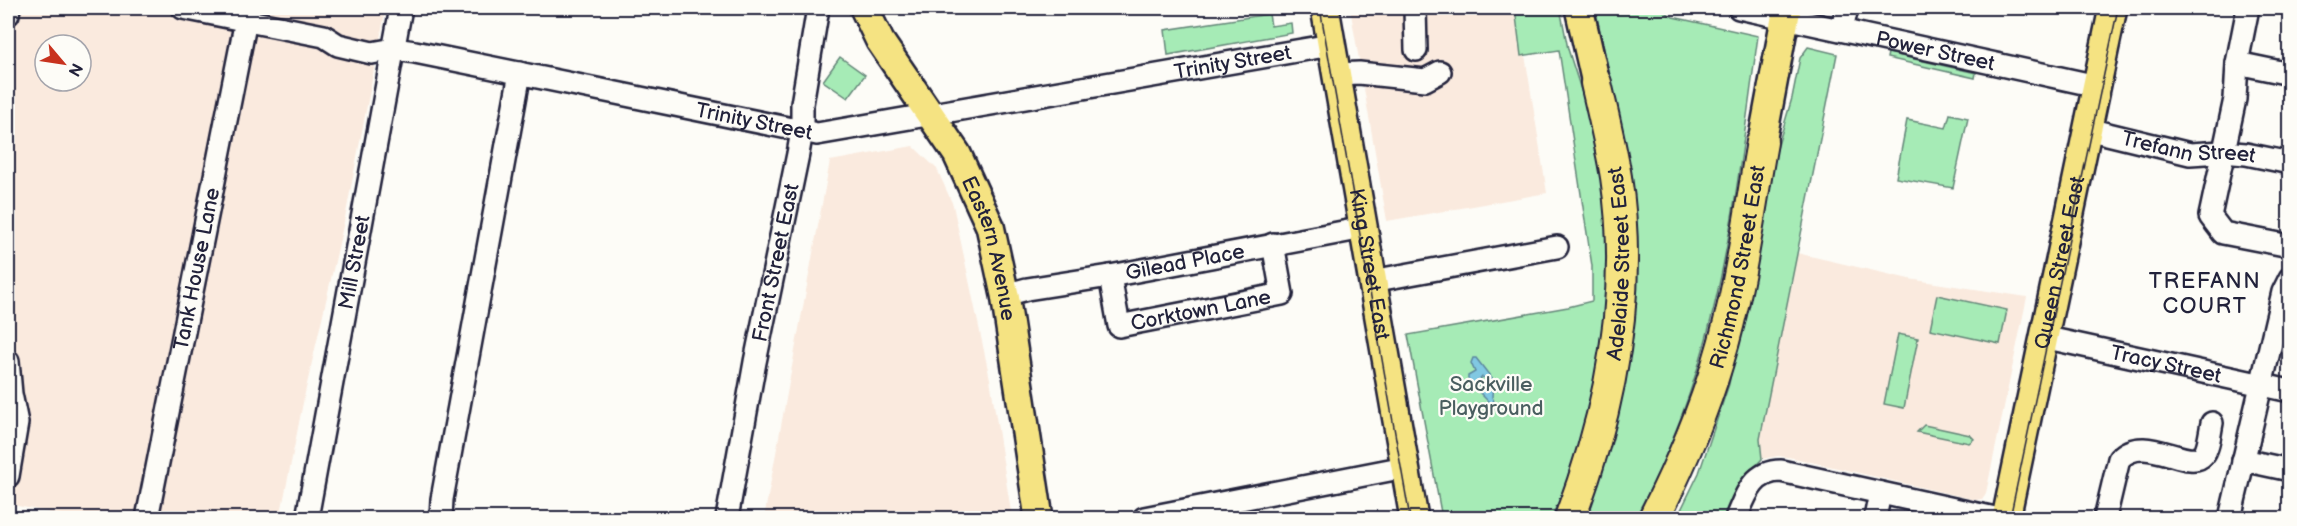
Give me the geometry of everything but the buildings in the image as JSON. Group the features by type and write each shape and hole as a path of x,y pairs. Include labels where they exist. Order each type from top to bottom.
{"highway":[{"name":"Adelaide Street East","path":"1570,519 1597,441 1613,369 1621,299 1622,240 1616,176 1596,83"},
{"name":"Richmond Street East","path":"1654,519 1686,449 1718,362 1735,293 1762,142"}],"main road":[{"name":"Eastern Avenue","path":"864,8 880,41 957,154 982,204 990,226 1005,295 1039,519"},
{"name":"King Street East","path":"1325,8 1414,519"},
{"name":"Adelaide Street East","path":"1579,8 1596,83"},
{"name":"Queen Street East","path":"2006,519 2113,8"},
{"name":"Richmond Street East","path":"1762,142 1786,13"}],"street":[{"path":"8,14 9,8"},
{"name":"Trinity Street","path":"183,8 324,36 338,45 359,51 372,53 394,49 802,132 827,133 1331,45"},
{"name":"Mill Street","path":"307,519 401,8"},
{"name":"Front Street East","path":"727,519 755,362 802,132 802,104 818,8"},
{"path":"1415,8 1416,50"},
{"name":"Power Street","path":"1739,8 1786,13 1842,30 2097,86"},
{"path":"1842,30 1847,8"},
{"path":"2248,8 2237,63 2235,99 2210,216 2223,233 2289,246"},
{"name":"Tank House Lane","path":"147,519 246,20"},
{"path":"2237,63 2289,74"},
{"path":"1337,74 1359,73 1425,80 1440,72"},
{"path":"441,519 444,487 520,74"},
{"name":"Trefann Street","path":"2087,129 2190,154 2246,154 2289,163"},
{"name":"Gilead Place","path":"1005,295 1027,289 1110,276 1364,228"},
{"name":"Corktown Lane","path":"1110,276 1119,326 1282,294 1273,244"},
{"path":"1372,281 1557,247"},
{"path":"2230,519 2243,459 2249,446 2283,292 2289,278"},
{"name":"Tracy Street","path":"2043,337 2289,391"},
{"path":"8,361 10,394 17,423 8,476"},
{"path":"2105,519 2119,459 2126,451 2139,447 2190,459 2199,458 2204,454 2212,423"},
{"path":"2243,459 2289,470"},
{"path":"1144,519 1405,467"},
{"path":"1736,519 1754,481 1771,471 1780,471 1995,519"},
{"path":"1875,519 1880,493"}],"shaded area":[{"path":"8,8 386,8 346,213 305,393 280,518 77,518 8,504"},
{"path":"1350,8 1515,8 1521,55 1525,55 1547,193 1387,221"},
{"path":"913,146 937,169 953,205 990,379 1012,518 764,518 830,161"},
{"path":"1797,253 1909,279 2027,297 1986,493 1982,499 1976,500 1794,458 1778,456 1762,459 1760,439"}],"green space":[{"name":"Sackville Playground","path":"1515,8 1560,8 1568,49 1588,112 1598,155 1610,259 1607,306 1595,402 1581,454 1551,518 1442,518 1408,335 1592,301 1592,266 1559,50 1521,56"},
{"path":"1595,8 1659,8 1673,17 1758,36 1731,223 1705,343 1687,402 1664,460 1635,518 1584,518 1612,440 1625,380 1630,334 1626,152"},
{"path":"1269,14 1271,26 1291,23 1292,33 1168,55 1165,30"},
{"path":"1808,47 1837,54 1760,439 1762,459 1744,478 1727,518 1677,518 1699,473 1729,384 1769,176 1792,98 1800,58"},
{"path":"1888,53 1976,73 1975,78 1887,58"},
{"path":"840,57 865,75 848,98 823,81"},
{"path":"1950,114 1968,118 1953,188 1896,178 1907,120 1946,128"},
{"path":"1937,295 2007,310 2000,344 1930,329"},
{"path":"1898,334 1918,338 1904,408 1884,404"},
{"path":"1924,425 1970,435 1974,439 1969,443 1917,432"}],"water":[{"path":"1473,358 1476,358 1493,380 1492,397 1496,405 1494,409 1489,408 1488,401 1478,391 1480,385 1488,384 1488,379 1482,377 1475,385 1468,383 1468,376 1475,372 1471,363"}],"tram line":[{"path":"1320,8 1410,518"},
{"path":"2010,518 2118,8"}],"district":[{"name":"TREFANN COURT","path":"2205,292"}]}
